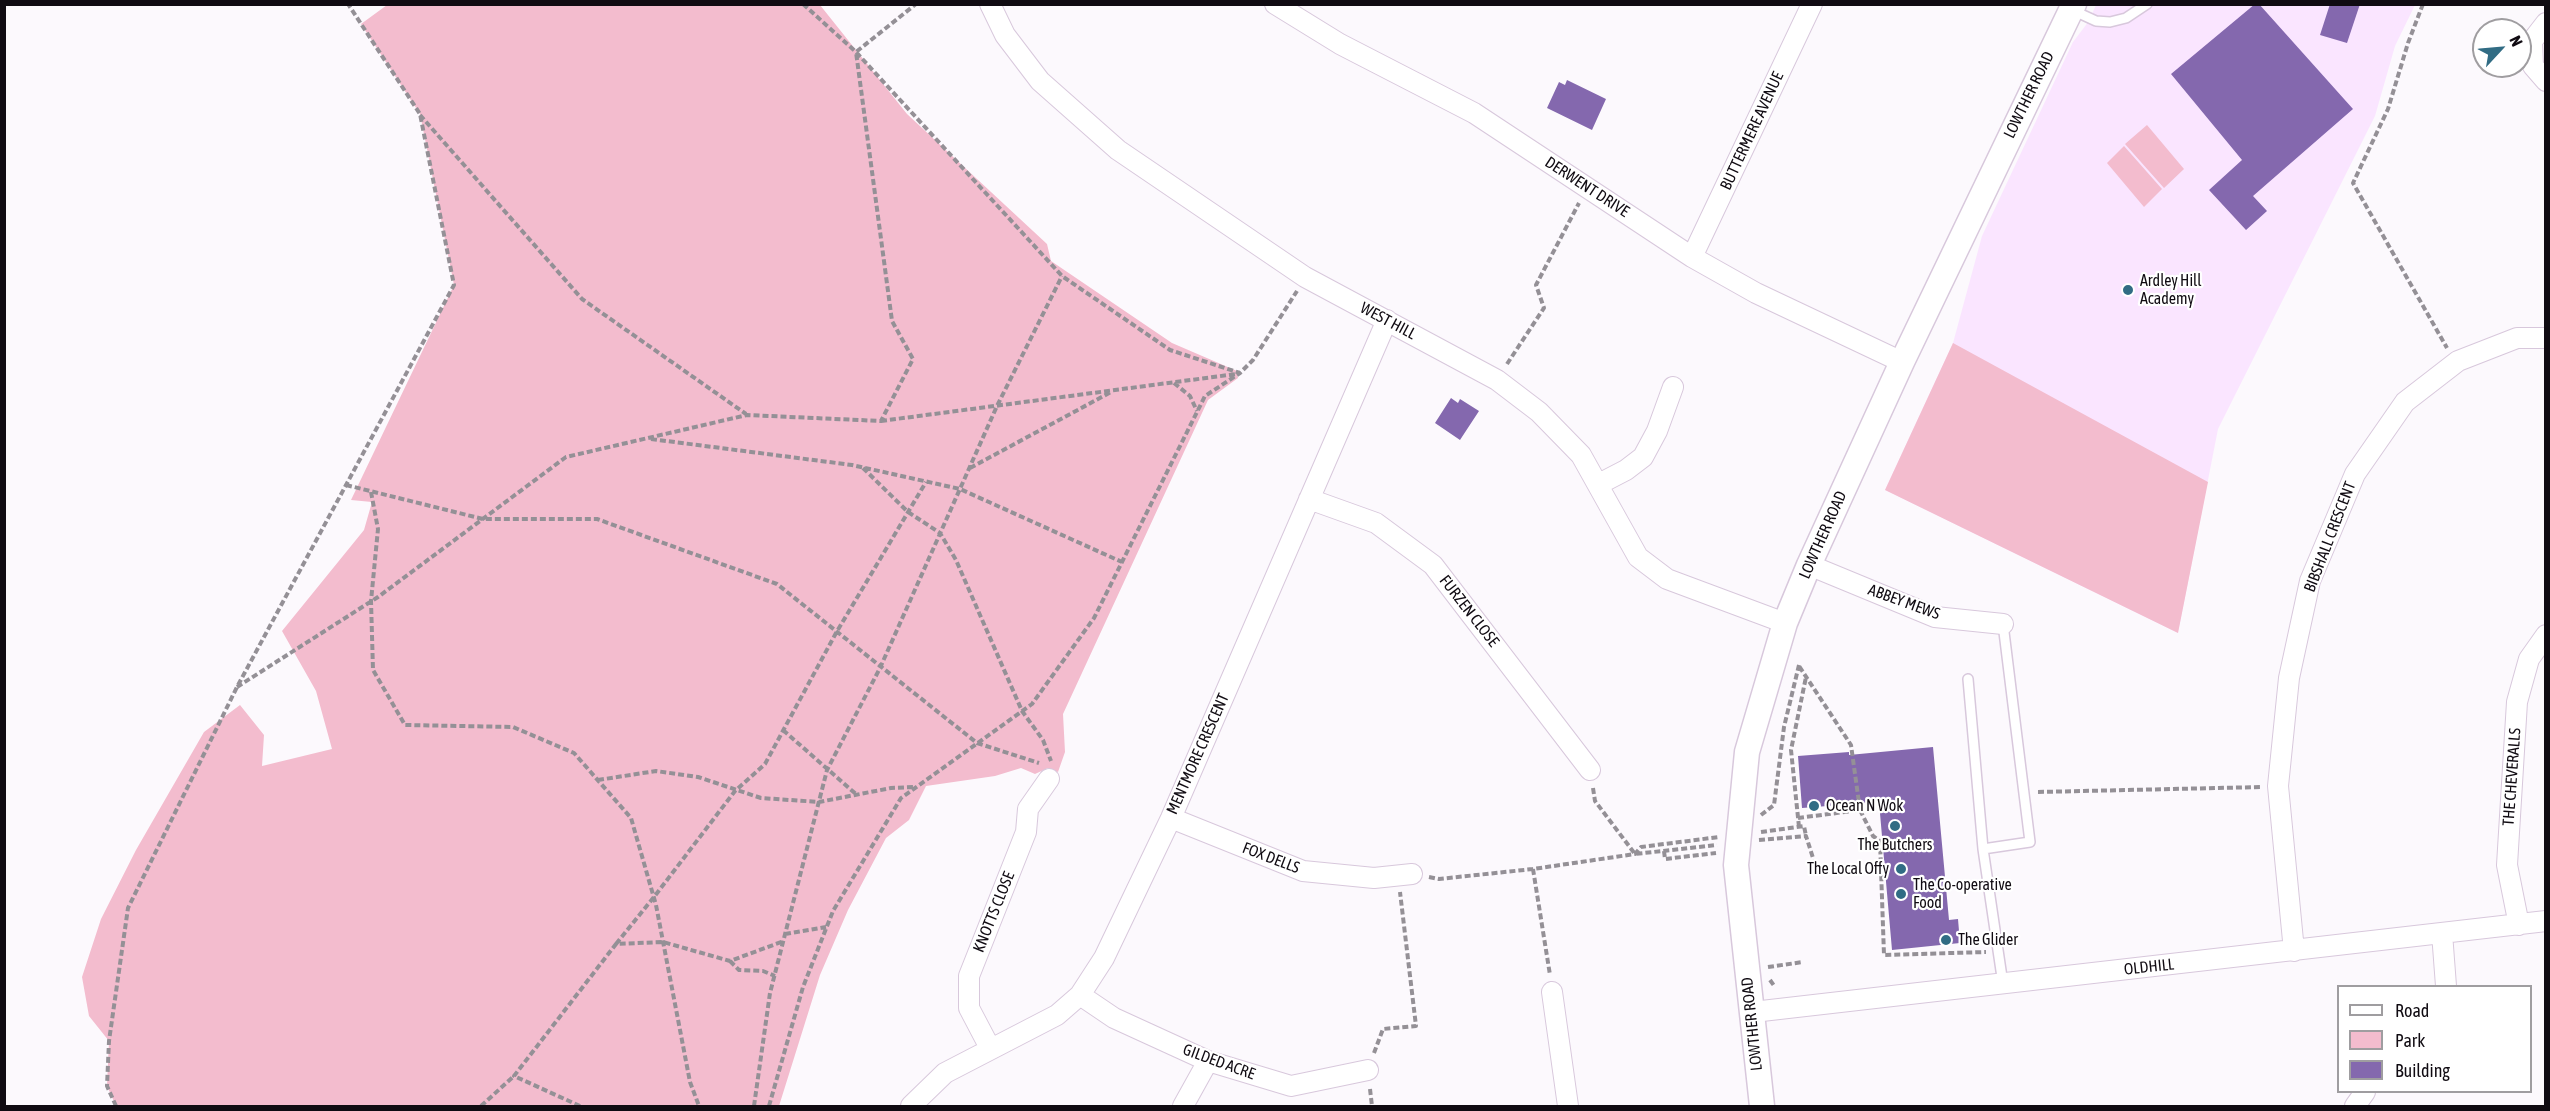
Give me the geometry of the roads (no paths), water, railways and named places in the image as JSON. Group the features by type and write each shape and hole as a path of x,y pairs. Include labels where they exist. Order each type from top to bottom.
{"street":[{"name":"WEST HILL","path":"990,4 1005,34 1040,81 1118,150 1305,277 1497,380 1539,412 1581,455 1638,556 1667,579 1785,623"},
{"name":"DERWENT DRIVE","path":"1275,4 1340,44 1474,113 1692,257 1756,293 1902,362"},
{"name":"BUTTERMERE AVENUE","path":"1692,257 1808,6"},
{"name":"LOWTHER ROAD","path":"1762,1107 1752,1032 1753,1012 1746,979 1736,865 1747,752 1785,623 1809,565 1902,362 2073,7"},
{"path":"2546,23 2532,41 2533,66 2546,81"},
{"name":"MENTMORE CRESCENT","path":"911,1107 945,1073 1057,1015 1080,995 1104,958 1171,818 1387,320"},
{"name":"BIBSHALL CRESCENT","path":"2295,951 2278,786 2289,678 2310,581 2355,474 2405,402 2458,361 2517,338 2546,338"},
{"path":"1599,484 1626,470 1643,457 1657,431 1673,387"},
{"name":"FURZEN CLOSE","path":"1310,499 1376,523 1433,565 1590,770"},
{"name":"ABBEY MEWS","path":"1809,565 1935,617 2003,624"},
{"name":"THE CHEVERALLS","path":"2519,925 2507,865 2517,702 2529,659 2546,635"},
{"name":"KNOTTS CLOSE","path":"990,1048 969,1008 969,976 1026,832 1028,809 1049,779"},
{"name":"FOX DELLS","path":"1171,818 1303,872 1374,878 1412,874"},
{"name":"OLDHILL","path":"1753,1012 2546,921"},
{"path":"2442,933 2446,985"},
{"path":"1552,992 1568,1107"},
{"name":"GILDED ACRE","path":"1080,995 1114,1018 1208,1061 1291,1086 1368,1070"},
{"path":"1183,1107 1208,1061"},
{"path":"2355,1107 2364,1093"}],"lane":[{"path":"2073,7 2096,21 2110,22 2126,18 2147,4"},
{"path":"1983,849 2030,842 2003,624"},
{"path":"1968,679 1983,849 2003,984"}],"place":[{"name":"Ardley Hill Academy","path":"2128,290"},
{"name":"Ocean N Wok","path":"1814,806"},
{"name":"The Butchers","path":"1895,826"},
{"name":"The Local Offy","path":"1901,869"},
{"name":"The Co-operative Food","path":"1901,894"},
{"name":"The Glider","path":"1946,940"}]}
